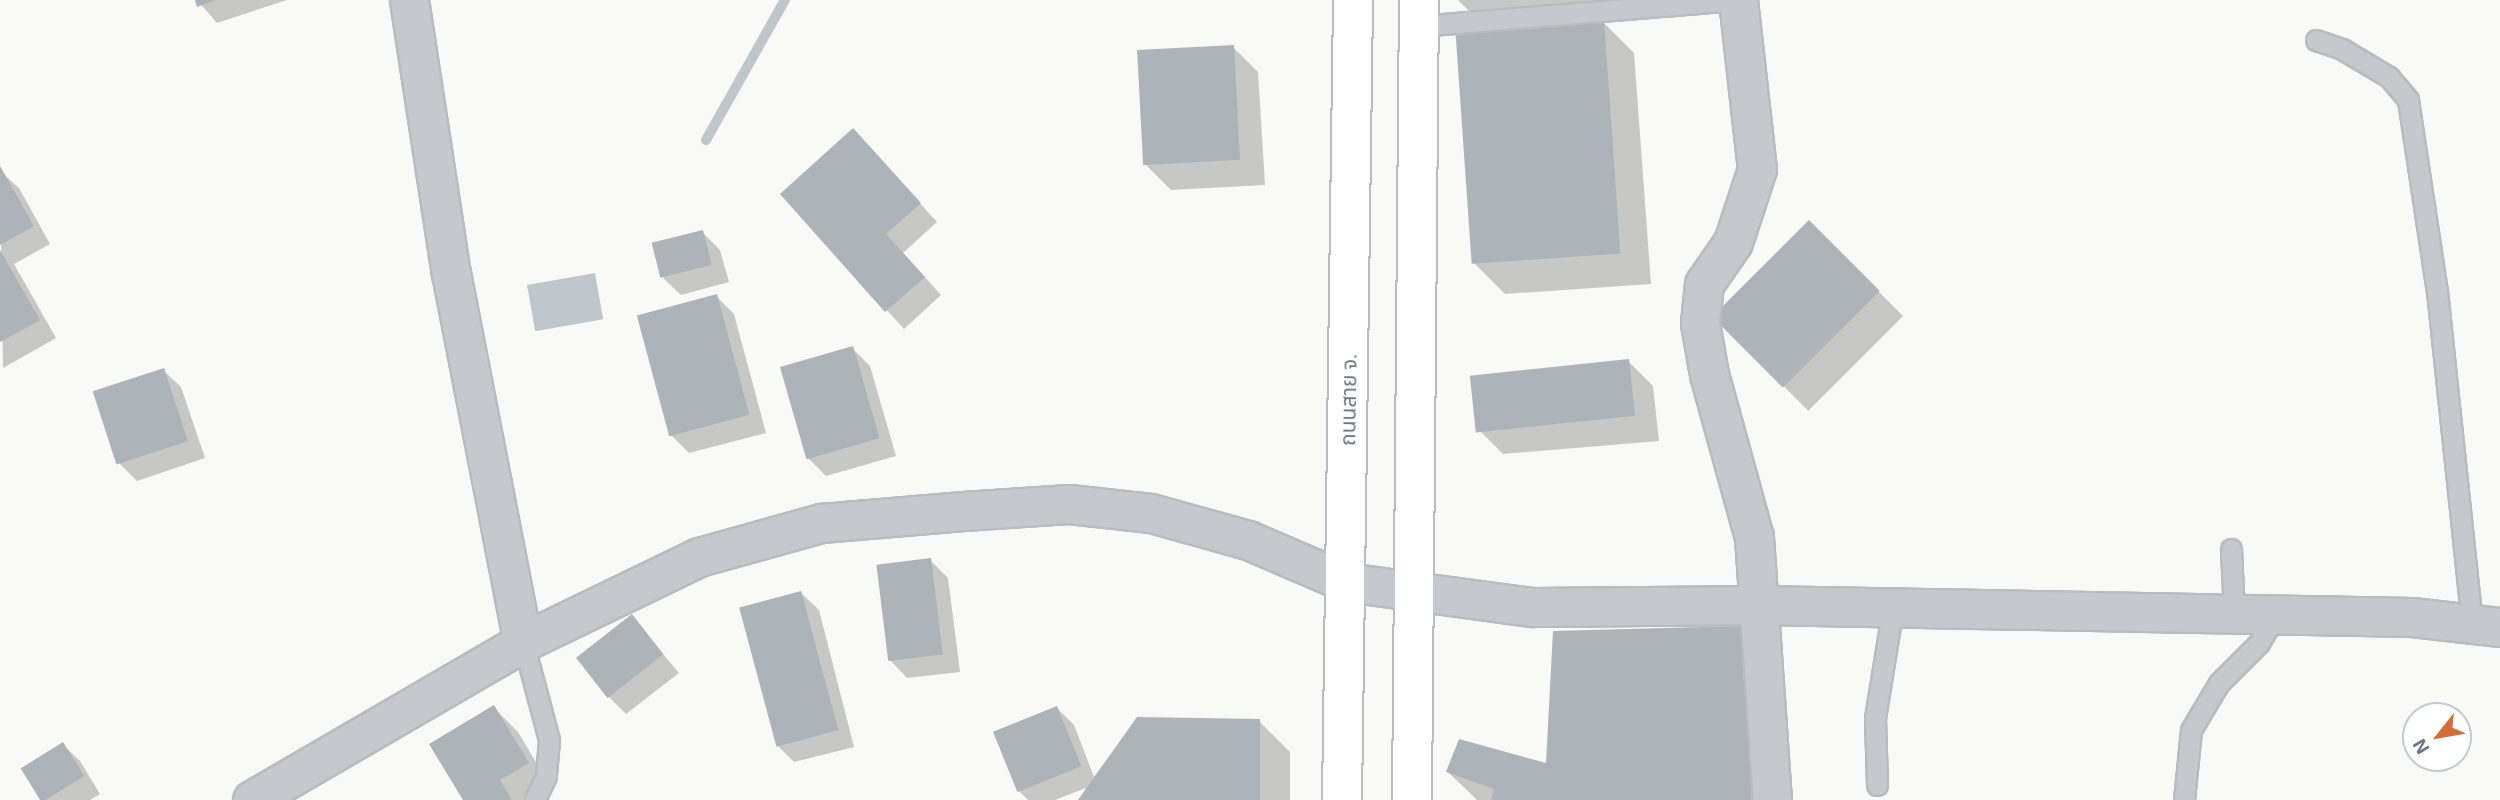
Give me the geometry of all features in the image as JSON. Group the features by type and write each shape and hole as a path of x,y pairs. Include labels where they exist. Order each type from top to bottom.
{"main road":[{"name":"ถนนสาย จ.","path":"1342,800 1353,0"},
{"path":"1412,800 1417,593 1419,13"}],"street":[{"path":"409,0 451,273 523,642"},
{"path":"1737,0 1757,169 1732,242 1704,284 1700,323 1710,374 1754,537 1772,800"},
{"path":"252,800 523,642 699,557 821,523 1029,506 1069,504 1150,513 1248,540 1346,582 1532,607 1760,605 2276,614 2412,617 2486,625"}],"lane":[{"path":"1419,13 1737,0"},
{"path":"2316,40 2342,49 2389,77 2408,100 2486,625"},
{"path":"2231,549 2234,614"},
{"path":"1877,785 1875,718 1893,607"},
{"path":"2184,800 2191,730 2219,683 2259,643 2276,614"},
{"path":"523,642 549,740 546,776 536,800"}],"shaded area":[{"path":"595,273 603,319 535,331 527,285"}],"building":[{"path":"195,0 216,0 197,7"},
{"path":"1604,20 1620,253 1472,264 1455,30"},
{"path":"1234,45 1240,160 1143,165 1137,50"},
{"path":"853,128 921,203 886,234 925,277 885,312 780,194"},
{"path":"0,166 34,226 0,245"},
{"path":"1809,220 1880,291 1783,388 1712,317"},
{"path":"703,230 712,265 660,278 652,243"},
{"path":"0,250 40,320 0,342"},
{"path":"717,294 749,415 669,436 637,315"},
{"path":"853,346 879,438 806,459 780,367"},
{"path":"1629,359 1635,416 1476,432 1470,376"},
{"path":"164,368 188,441 116,464 93,391"},
{"path":"931,558 943,654 888,661 876,565"},
{"path":"801,591 838,730 776,747 739,608"},
{"path":"632,614 663,654 607,698 576,658"},
{"path":"1741,626 1754,800 1491,800 1494,789 1446,772 1459,739 1546,763 1553,631"},
{"path":"494,705 529,763 500,780 512,800 463,800 429,744"},
{"path":"1057,706 1081,766 1017,792 993,732"},
{"path":"1137,717 1260,719 1260,800 1078,800"},
{"path":"63,742 84,776 46,800 40,800 21,768"}],"waterway":[{"path":"706,140 785,0"}]}
